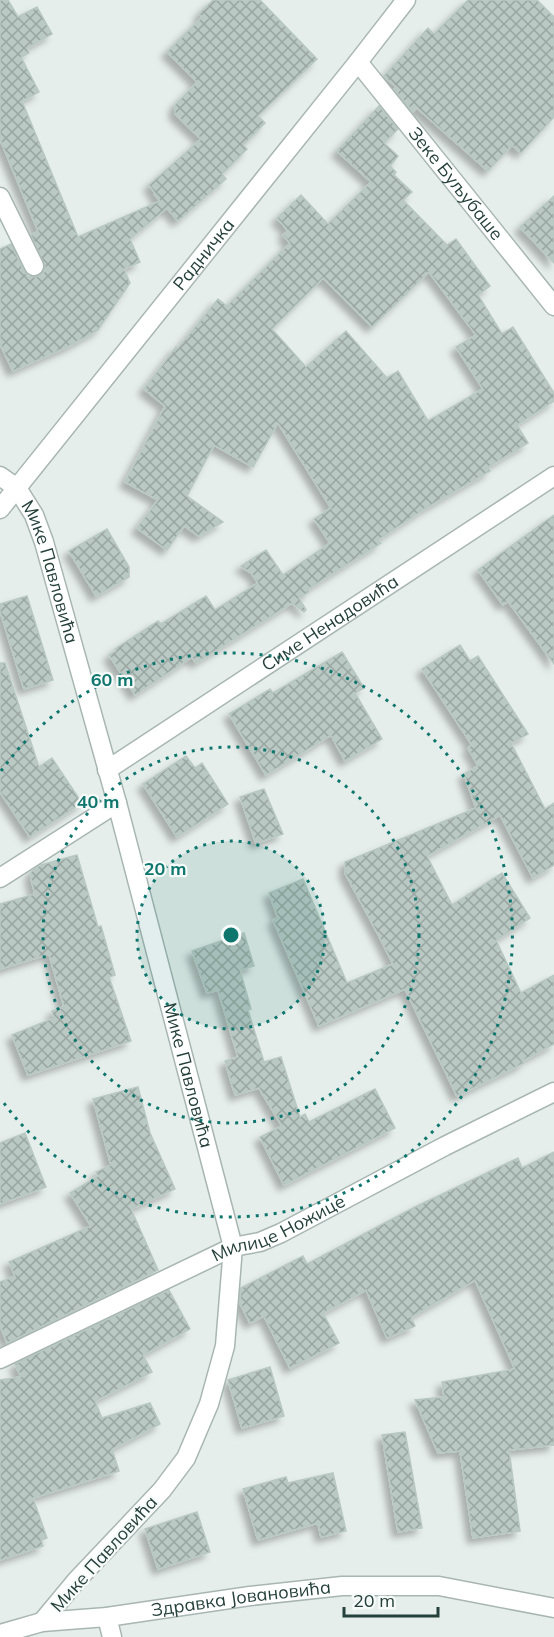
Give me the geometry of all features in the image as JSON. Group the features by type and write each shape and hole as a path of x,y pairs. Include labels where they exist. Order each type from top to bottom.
{"street":[{"name":"Радничка","path":"0,509 406,0"},
{"name":"Зеке Буљубаше","path":"358,62 554,306"},
{"path":"0,197 34,266"},
{"path":"0,476 17,488"},
{"name":"Симе Ненадовића","path":"107,770 554,476"},
{"name":"Мике Павловића","path":"17,488 34,515 44,542 117,803 233,1247 225,1346 209,1404 186,1458 162,1490 76,1581 42,1622"},
{"path":"0,878 117,803"},
{"name":"Милице Ножице","path":"0,1359 233,1247 260,1242 281,1233 445,1146 554,1092"},
{"name":"Здравка Јовановића","path":"0,1634 42,1622 107,1617 250,1596 342,1586 439,1586 554,1608"},
{"path":"107,1617 112,1637"}],"building":[{"path":"0,0 8,0 18,17 37,7 52,34 27,48 29,53 21,57 39,92 22,101 78,237 160,201 149,185 201,139 175,114 175,105 197,82 167,52 202,17 199,14 213,0 260,0 317,59 258,116 265,123 243,145 247,149 222,174 226,179 178,221 167,208 130,239 140,262 124,269 130,283 98,330 69,346 13,371 0,344 0,249 11,244 28,276 39,276 44,272 45,266 31,235 38,231 0,139"},
{"path":"468,0 537,0 554,17 554,117 521,153 512,145 488,171 417,108 413,112 394,89 396,87 384,76 428,28 434,34"},
{"path":"379,106 398,129 384,143 398,156 390,166 396,172 394,175 412,192 403,200 447,245 456,239 490,286 478,295 502,334 513,327 554,393 554,401 517,425 528,443 488,467 490,471 426,508 378,540 381,543 308,589 309,592 299,598 306,610 304,612 292,603 196,663 192,657 135,695 109,655 116,651 115,649 158,621 161,624 206,596 215,610 258,583 252,574 241,566 266,550 283,575 330,543 314,519 331,508 278,423 253,467 214,445 187,496 223,522 199,536 184,526 167,550 137,528 158,500 125,482 165,406 144,389 176,347 178,348 218,299 227,306 290,243 283,235 288,231 277,218 301,195 328,224 371,182 337,151","holes":["429,272 476,335 456,347 483,389 428,421 398,371 387,378 346,331 306,367 272,329 323,278 372,327"]},
{"path":"554,196 554,263 520,227"},
{"path":"554,515 554,664 508,601 503,605 478,570"},
{"path":"107,529 129,567 129,577 96,596 69,551"},
{"path":"27,596 53,680 24,689 0,611 0,604"},
{"path":"460,645 470,661 478,656 528,734 511,743 545,809 554,803 554,865 533,878 500,815 427,856 452,905 502,873 530,918 496,940 521,993 554,975 554,1044 522,1061 524,1063 457,1096 405,989 319,1026 273,920 278,918 269,893 303,879 347,983 393,964 345,873 345,862 476,808 464,774 478,766 468,748 472,745 422,669"},
{"path":"342,652 364,688 355,693 382,739 345,761 331,735 266,775 229,714 270,689 273,693"},
{"path":"0,663 5,663 39,767 52,758 82,803 30,837 0,792"},
{"path":"186,756 195,768 202,763 228,804 177,837 143,784"},
{"path":"264,789 283,834 256,843 240,797"},
{"path":"77,855 115,975 109,977 131,1041 28,1075 12,1035 54,1018 52,1011 64,1007 49,954 0,969 0,904 35,894 31,872 41,865"},
{"path":"244,933 254,966 240,970 251,1009 248,1010 264,1062 281,1057 300,1117 305,1114 309,1122 375,1089 395,1128 284,1185 260,1137 282,1126 259,1088 235,1095 225,1061 238,1057 218,990 207,993 192,951"},
{"path":"138,1087 150,1133 175,1189 131,1209 158,1270 7,1343 0,1325 0,1282 15,1276 9,1262 91,1226 70,1193 98,1176 96,1172 111,1165 93,1099"},
{"path":"25,1133 46,1187 0,1204 0,1143"},
{"path":"554,1152 554,1445 509,1450 520,1531 473,1538 460,1451 438,1453 415,1400 444,1397 442,1382 515,1369 475,1280 411,1317 415,1326 387,1338 366,1290 323,1313 339,1343 290,1368 264,1316 250,1323 240,1303 241,1288 303,1256 307,1264 415,1207 518,1158 522,1168"},
{"path":"169,1290 190,1329 143,1355 152,1372 95,1401 102,1418 150,1403 160,1424 112,1449 119,1471 33,1498 47,1538 41,1540 43,1546 0,1560 0,1380 21,1377 15,1364"},
{"path":"270,1367 284,1416 242,1428 228,1380"},
{"path":"405,1432 422,1528 398,1532 382,1435"},
{"path":"333,1473 346,1531 321,1537 318,1523 258,1540 243,1489 286,1477 288,1483"},
{"path":"197,1512 210,1552 158,1569 145,1529"}]}
